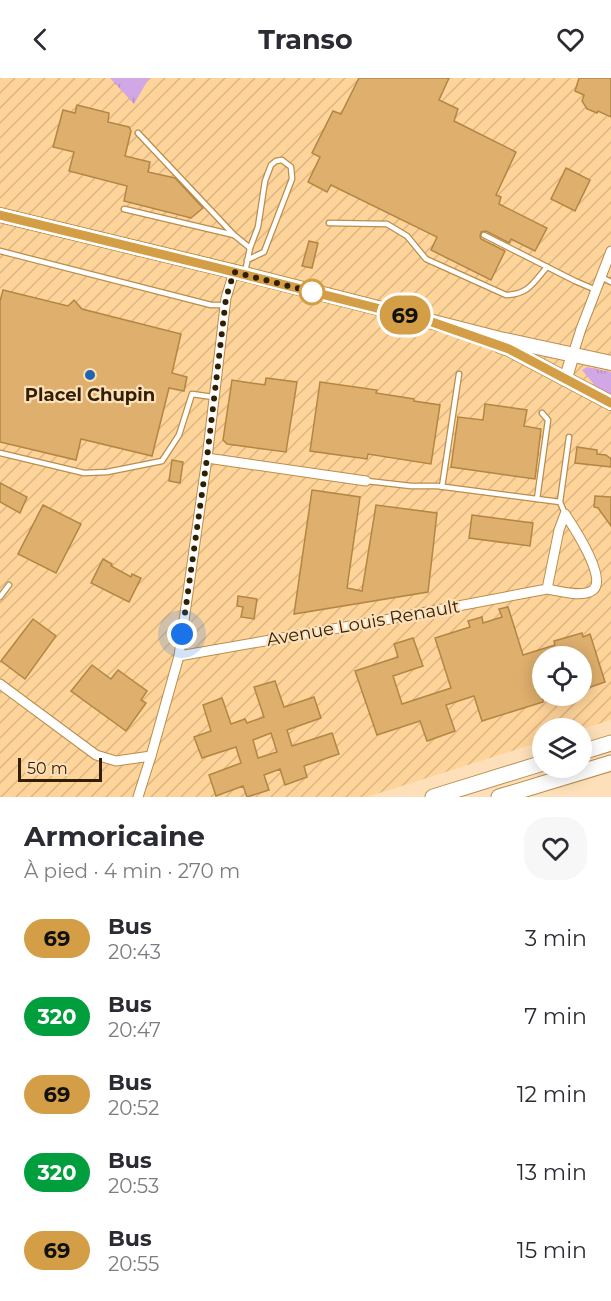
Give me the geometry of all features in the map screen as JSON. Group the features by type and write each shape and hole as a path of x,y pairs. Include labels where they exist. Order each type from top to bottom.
{"highway":[{"path":"592,749 611,743"},
{"path":"499,797 611,763"},
{"path":"433,797 532,766"}],"main road":[{"path":"0,215 500,339 611,363"},
{"path":"432,322 509,349 611,403"}],"street":[{"path":"566,378 611,251"},
{"path":"138,797 179,656 207,458 225,305 239,273"},
{"path":"207,458 366,481"},
{"path":"547,589 559,530 565,514"},
{"name":"Avenue Louis Renault","path":"179,656 547,589 584,594 596,588 597,582 590,558 579,534 565,514"},
{"path":"0,684 96,755 116,761 151,756"}],"lane":[{"path":"138,133 234,235 250,248"},
{"path":"239,273 247,260 258,227 265,181 271,165 282,160 291,167 292,179 264,252 247,260"},
{"path":"124,209 234,235"},
{"path":"329,223 387,224 407,236 426,259 506,295 517,294 528,288 547,267"},
{"path":"484,235 596,290"},
{"path":"0,251 211,305 225,305"},
{"path":"601,277 611,282"},
{"path":"442,487 459,374"},
{"path":"0,453 84,473 107,472 162,461 179,435 192,394 214,397"},
{"path":"537,500 548,420 542,413"},
{"path":"565,514 560,502 569,437"},
{"path":"366,481 442,487 560,502"},
{"path":"0,597 9,585"}],"shaded area":[{"path":"0,78 611,78 611,720 592,726 592,718 532,718 532,744 367,797 0,797"}],"green space":[{"path":"110,78 149,78 134,104"},
{"path":"587,367 611,372 611,397 596,387 582,370"}],"building":[{"path":"359,78 449,78 439,100 458,109 454,121 516,152 496,195 501,197 499,204 547,228 535,251 511,239 509,243 486,231 481,232 481,239 505,251 491,280 431,250 437,237 331,185 327,192 308,182 320,157 312,153 333,111 341,114"},
{"path":"579,78 611,78 611,117 587,109 582,101 584,95 575,91"},
{"path":"77,105 109,113 108,122 129,127 131,131 125,156 150,162 148,172 175,178 203,208 191,218 124,201 127,186 69,171 74,152 53,147 63,110 75,113"},
{"path":"566,168 590,180 575,211 551,199"},
{"path":"309,241 318,243 312,268 302,266"},
{"name":"Placel Chupin","path":"3,290 68,306 74,300 82,309 181,334 172,373 187,377 184,391 169,388 152,456 81,439 76,460 0,442 0,301"},
{"path":"266,378 297,382 286,452 227,444 223,440 232,380 265,385"},
{"path":"320,382 377,390 376,393 440,405 431,464 368,454 367,459 310,451"},
{"path":"485,404 527,410 524,426 541,429 535,479 451,467 458,417 483,420"},
{"path":"577,447 597,450 597,454 606,455 611,459 611,467 575,463"},
{"path":"172,460 183,462 180,483 169,481"},
{"path":"0,483 27,497 20,513 0,502"},
{"path":"312,490 360,497 347,588 362,591 376,505 437,513 428,592 294,614"},
{"path":"595,496 611,497 611,526 598,508 594,507"},
{"path":"43,505 81,524 56,573 18,554"},
{"path":"472,515 533,523 530,546 469,538"},
{"path":"103,559 131,577 132,574 141,578 129,602 91,583"},
{"path":"238,596 257,599 254,619 241,617 243,607 237,606"},
{"path":"508,607 523,655 532,652 532,705 482,721 474,696 446,705 455,731 427,741 420,721 377,735 355,671 398,657 394,644 413,638 423,666 393,676 402,704 451,688 435,638 470,627 468,621 482,617 483,623 502,617 499,609"},
{"path":"33,619 56,636 25,679 1,661"},
{"path":"582,633 583,637 590,634 605,682 592,687 592,646 552,646 555,645 554,641"},
{"path":"92,665 111,679 118,670 147,691 141,700 146,703 126,731 71,691"},
{"path":"275,681 284,707 314,697 321,718 287,730 292,746 332,733 339,754 304,766 307,777 285,785 280,769 264,775 269,790 247,797 243,786 216,796 209,775 241,763 236,747 202,758 194,737 211,731 203,705 222,698 231,724 245,719 247,723 264,717 254,687","holes":["271,733 277,752 258,758 253,740"]}],"bus line":[{"name":"69","path":"0,215 432,322 509,349 611,403"}],"place":[{"name":"Placel Chupin","path":"90,375"}],"route":[{"path":"182,634 207,458 226,298 234,272 312,292"}]}
